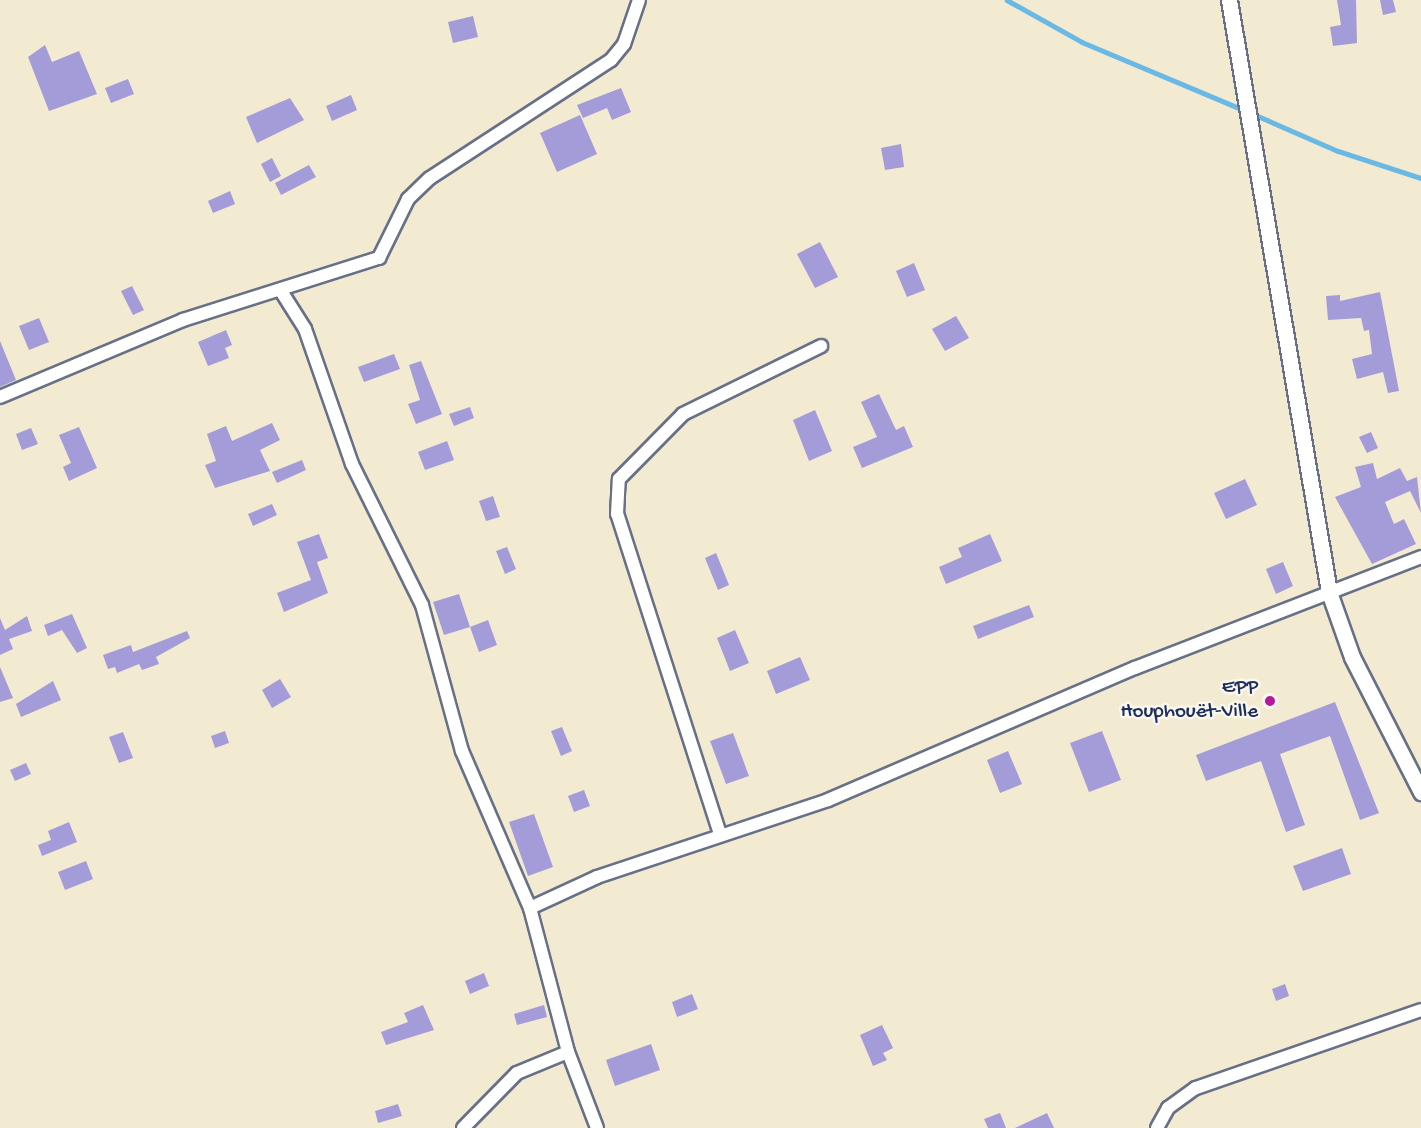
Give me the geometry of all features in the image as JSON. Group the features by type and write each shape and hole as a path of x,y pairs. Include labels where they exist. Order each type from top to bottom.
{"street":[{"path":"0,397 183,320 281,291 379,258 398,214 418,188 611,60 624,45 639,0"},
{"path":"1229,0 1329,592 1357,667 1421,792"},
{"path":"281,291 300,319 352,464 422,605 476,794 530,908 568,1052 597,1128"},
{"path":"720,834 620,524 619,479 683,414 821,346"},
{"path":"530,908 597,877 720,834 828,800 1145,664 1421,557"},
{"path":"1157,1128 1168,1108 1196,1088 1421,1010"},
{"path":"463,1128 516,1073 568,1052"}],"building":[{"path":"1337,0 1356,0 1357,43 1333,46 1330,27 1341,25"},
{"path":"1380,0 1393,0 1396,12 1383,15"},
{"path":"473,16 478,37 453,43 448,22"},
{"path":"45,45 52,62 79,51 97,94 49,111 28,57"},
{"path":"128,79 134,94 111,103 105,88"},
{"path":"621,88 631,112 612,120 607,108 583,118 577,105"},
{"path":"351,95 357,110 332,121 326,106"},
{"path":"290,98 304,120 257,143 246,117"},
{"path":"580,115 597,154 557,172 540,133"},
{"path":"901,144 904,167 885,170 881,148"},
{"path":"272,158 281,176 270,182 261,164"},
{"path":"309,165 316,177 281,195 275,183"},
{"path":"230,191 235,204 213,213 208,201"},
{"path":"820,242 838,277 815,288 797,254"},
{"path":"914,263 925,290 907,297 896,271"},
{"path":"132,286 144,310 133,315 121,291"},
{"path":"1380,292 1399,391 1388,393 1383,372 1357,379 1352,359 1372,354 1369,330 1364,331 1361,318 1328,320 1326,296 1340,295 1340,301"},
{"path":"956,316 969,338 945,351 932,329"},
{"path":"39,318 49,342 29,350 19,326"},
{"path":"226,330 232,345 225,348 229,358 208,366 198,342"},
{"path":"0,341 16,380 0,387"},
{"path":"394,354 400,369 364,382 358,367"},
{"path":"421,361 442,414 416,424 408,404 420,400 409,365"},
{"path":"879,394 896,430 904,426 913,447 862,468 853,447 877,437 861,402"},
{"path":"470,407 474,418 454,426 449,414"},
{"path":"815,410 832,451 809,461 793,420"},
{"path":"272,423 280,440 260,450 270,471 215,488 205,465 216,461 207,434 226,426 232,441"},
{"path":"79,427 97,468 69,481 63,467 71,463 59,435"},
{"path":"31,428 38,444 22,450 16,434"},
{"path":"1371,432 1378,448 1367,453 1359,437"},
{"path":"447,441 454,460 425,470 418,452"},
{"path":"302,460 306,470 277,483 272,472"},
{"path":"1373,463 1377,479 1400,468 1407,481 1417,477 1421,513 1410,491 1385,502 1394,524 1404,519 1416,544 1372,564 1335,497 1361,487 1355,467"},
{"path":"1245,479 1257,505 1226,519 1214,493"},
{"path":"493,496 500,517 486,521 479,501"},
{"path":"272,504 277,515 253,526 248,514"},
{"path":"319,534 328,558 317,562 328,593 284,612 277,593 311,580 297,542"},
{"path":"990,534 1002,561 946,584 939,567 962,557 958,548"},
{"path":"507,547 516,569 505,574 496,551"},
{"path":"716,553 729,585 718,590 705,558"},
{"path":"1283,562 1293,586 1276,594 1266,569"},
{"path":"459,594 470,627 444,635 433,602"},
{"path":"1029,605 1034,617 978,639 973,626"},
{"path":"72,614 87,648 77,653 62,630 48,636 44,625"},
{"path":"27,616 32,631 9,639 13,649 0,655 0,618 5,630"},
{"path":"488,620 497,645 479,652 470,627"},
{"path":"735,630 749,663 730,671 717,638"},
{"path":"187,631 190,638 156,657 159,664 142,670 139,664 117,673 115,667 108,669 103,655 131,645 133,652"},
{"path":"800,657 810,680 776,694 767,671"},
{"path":"0,667 13,698 0,702"},
{"path":"280,679 291,697 272,708 262,690"},
{"path":"53,681 61,700 21,717 16,704"},
{"path":"1335,702 1379,813 1360,820 1330,736 1280,754 1305,825 1286,832 1261,761 1206,781 1196,755"},
{"path":"562,727 572,751 561,756 551,731"},
{"path":"225,731 229,743 215,748 211,736"},
{"path":"1102,731 1121,780 1089,792 1070,743"},
{"path":"123,732 133,758 119,763 109,737"},
{"path":"733,733 749,776 726,784 710,741"},
{"path":"1008,751 1022,784 1000,793 987,760"},
{"path":"26,763 31,774 15,781 10,770"},
{"path":"584,790 590,806 574,812 568,796"},
{"path":"534,814 553,867 528,876 509,822"},
{"path":"69,822 77,842 42,856 38,845 51,840 48,831"},
{"path":"1342,848 1351,874 1303,891 1293,866"},
{"path":"86,861 93,879 65,890 58,872"},
{"path":"484,973 489,986 470,994 465,981"},
{"path":"1285,984 1289,996 1276,1001 1272,989"},
{"path":"692,994 698,1009 677,1017 672,1002"},
{"path":"423,1005 434,1030 386,1045 381,1032 408,1022 404,1013"},
{"path":"544,1005 547,1017 517,1025 514,1014"},
{"path":"882,1025 893,1048 883,1053 887,1060 873,1066 860,1035"},
{"path":"651,1044 660,1070 615,1086 606,1060"},
{"path":"398,1104 402,1116 378,1123 375,1111"},
{"path":"1000,1113 1006,1128 988,1128 984,1119"},
{"path":"1047,1113 1054,1128 1015,1128"}],"waterway":[{"path":"1007,0 1082,42 1244,110"},
{"path":"1251,113 1338,151 1421,178"}],"place":[{"name":"EPP Houphouët-Ville","path":"1270,701"}]}
